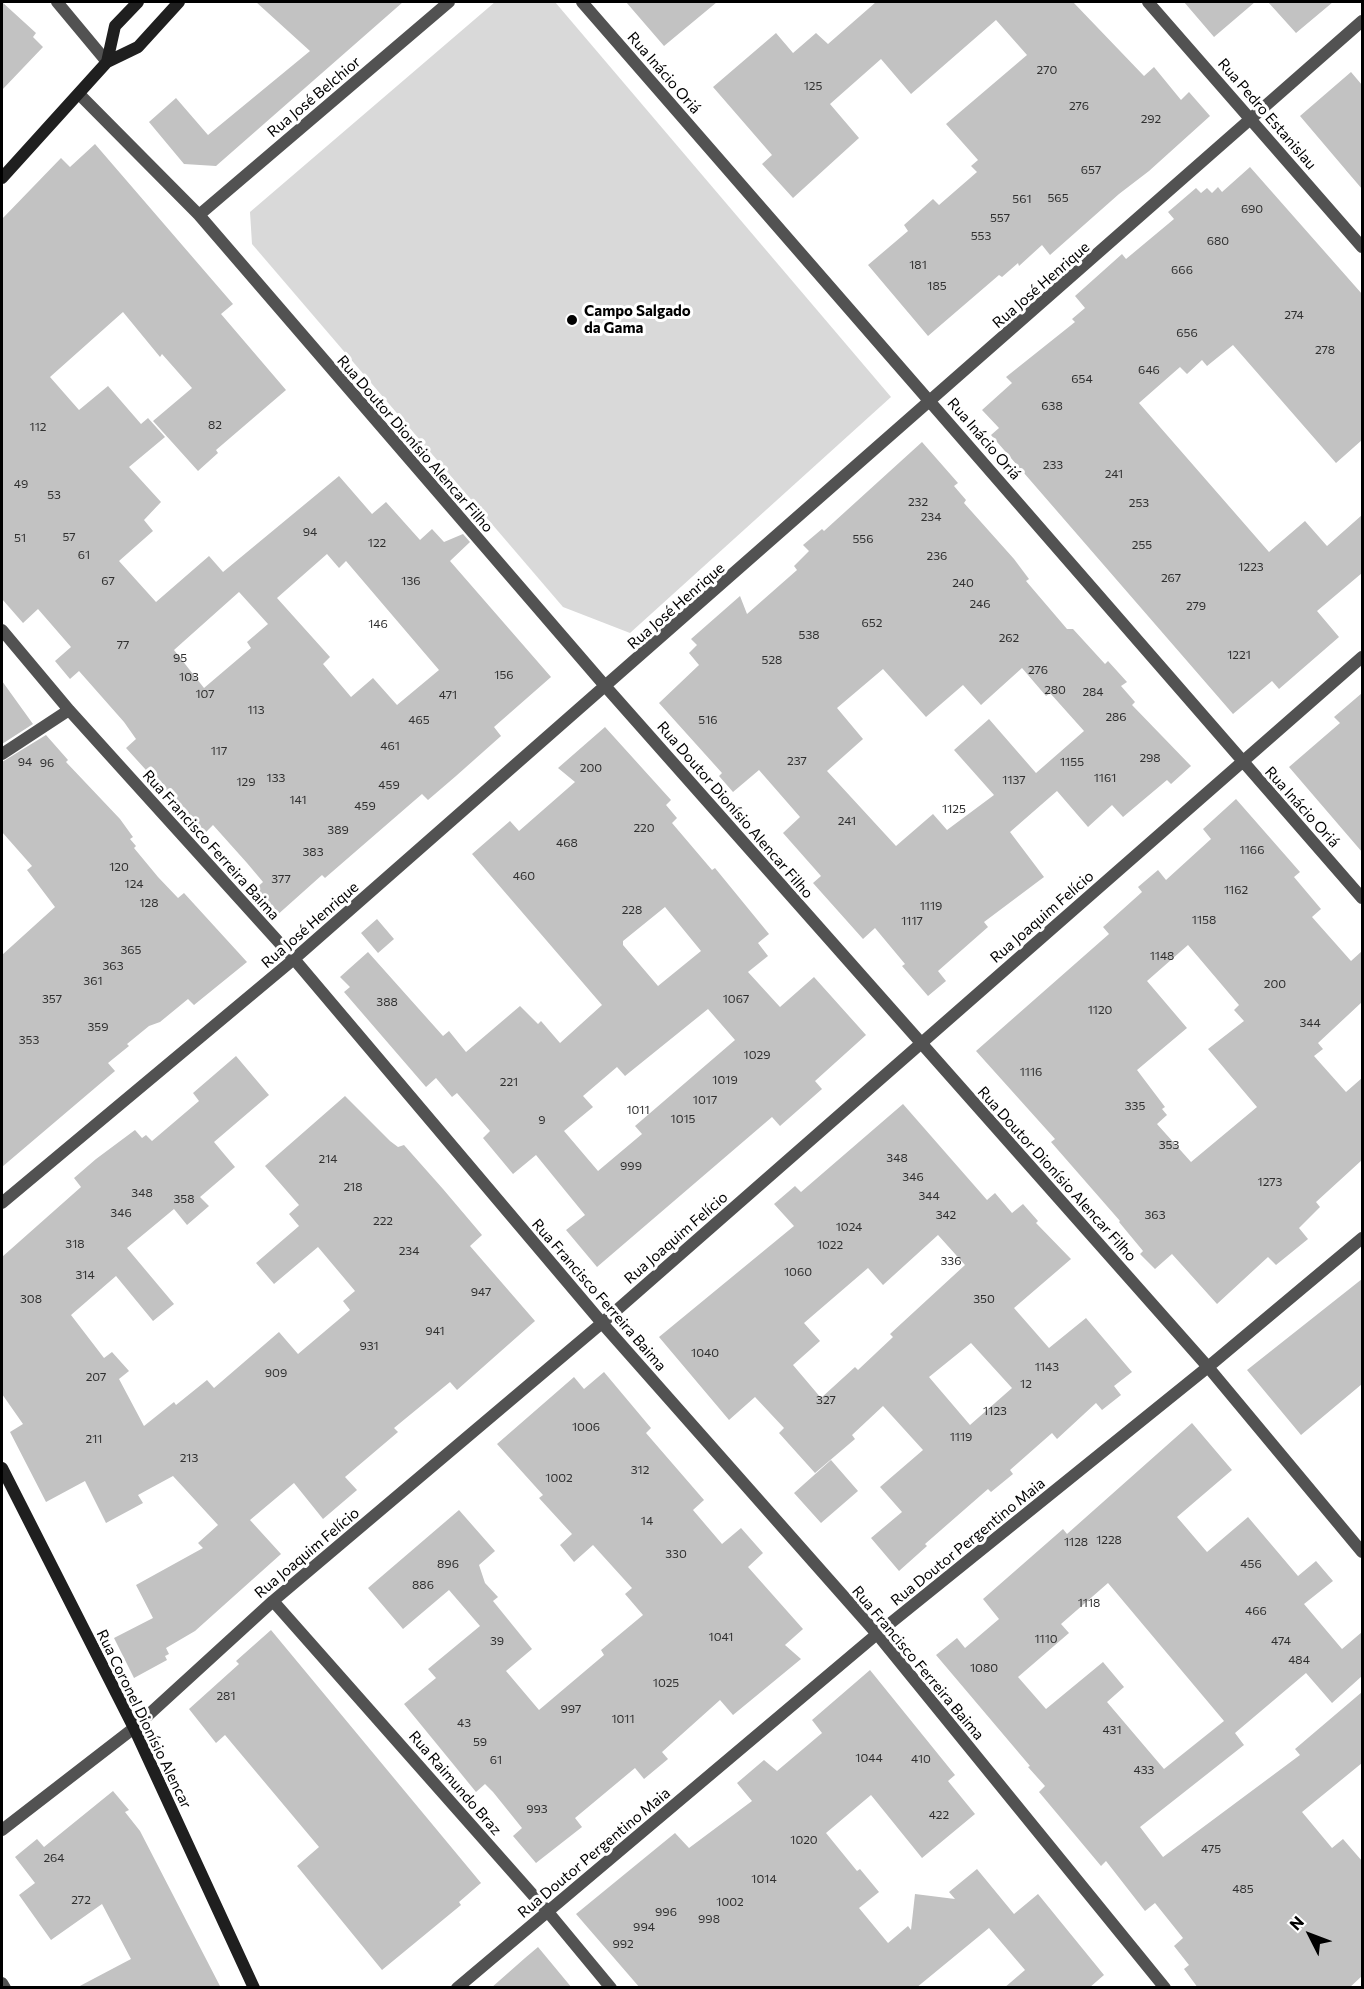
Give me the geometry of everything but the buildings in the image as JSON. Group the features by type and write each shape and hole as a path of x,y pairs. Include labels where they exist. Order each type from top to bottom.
{"main road":[{"path":"107,62 115,26 138,2"},
{"path":"2,178 107,62 138,47 179,2"},
{"name":"Rua Coronel Dionísio Alencar","path":"2,1468 134,1728 254,1988"}],"street":[{"path":"57,2 107,62"},
{"name":"Rua José Belchior","path":"199,215 449,2"},
{"name":"Rua Inácio Oriá","path":"582,2 1362,898"},
{"name":"Rua Pedro Estanislau","path":"1148,2 1362,247"},
{"name":"Rua José Henrique","path":"2,1203 294,959 1362,21"},
{"name":"Rua Doutor Dionísio Alencar Filho","path":"79,94 199,215 606,687 1209,1367 1362,1552"},
{"name":"Rua Francisco Ferreira Baima","path":"2,630 69,710 294,959 602,1323 877,1634 1165,1988"},
{"name":"Rua Joaquim Felício","path":"2,1830 134,1728 273,1601 602,1323 1362,657"},
{"path":"2,754 69,710"},
{"name":"Rua Doutor Pergentino Maia","path":"456,1988 877,1634 1209,1367 1362,1238"},
{"name":"Rua Raimundo Braz","path":"273,1601 548,1912 611,1988"},
{"path":"2,1983 5,1988"}],"shaded area":[{"name":"Campo Salgado da Gama","path":"495,2 555,2 891,397 630,633 563,607 252,244 250,212"}],"place":[{"name":"Campo Salgado da Gama","path":"572,320"}]}
